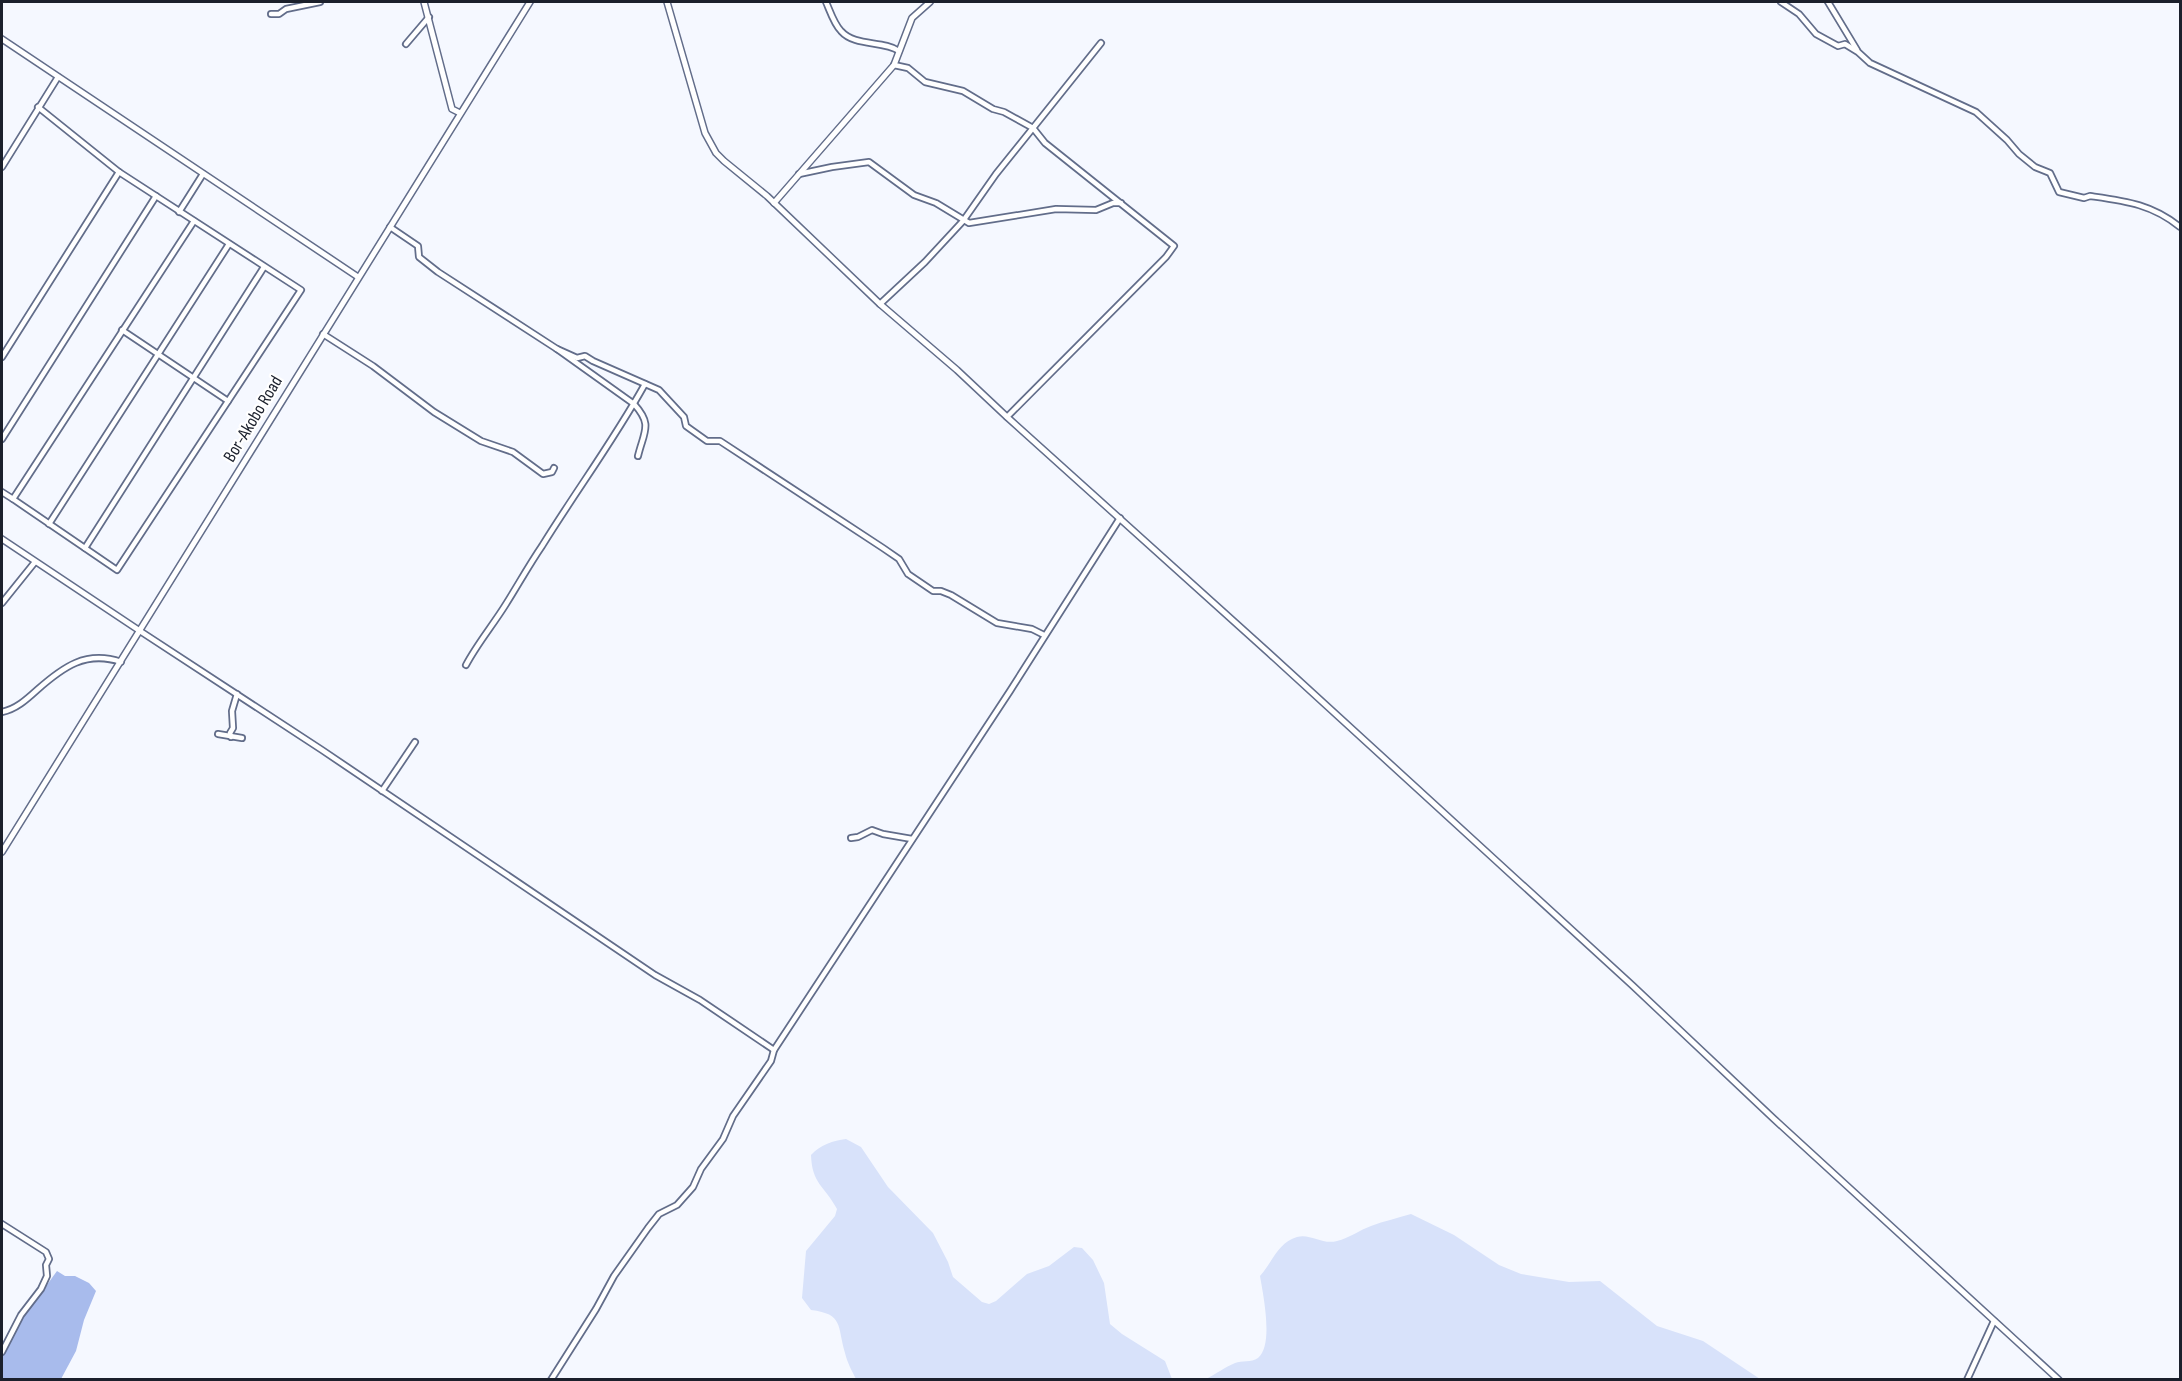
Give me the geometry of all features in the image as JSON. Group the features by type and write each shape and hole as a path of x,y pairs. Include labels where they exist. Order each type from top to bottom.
{"street":[{"path":"271,14 279,14 286,9 320,2"},
{"path":"424,2 452,109 460,113"},
{"name":"Bor-Akobo Road","path":"2,852 530,2"},
{"path":"667,2 705,134 716,153 724,161 774,203 880,304 942,357 1514,877 2059,1380"},
{"path":"825,2 840,30 846,35 859,40 891,45 900,51"},
{"path":"774,203 894,64 912,18 930,2"},
{"path":"1781,2 1799,14 1816,34 1838,46 1845,45 1858,52 1870,63 1976,112 2035,167 2050,173 2059,192 2084,198 2090,196 2130,201 2165,214 2181,227"},
{"path":"1828,2 1858,52"},
{"path":"405,44 429,17"},
{"path":"2,39 358,277"},
{"path":"880,304 925,262 963,221 996,174 1101,43"},
{"path":"894,64 908,68 925,82 963,91 993,109 1004,112 1033,128 1045,143 1174,246 1166,257 1007,417"},
{"path":"2,167 58,77"},
{"path":"2,492 117,570 301,290 119,172 38,107"},
{"path":"799,174 869,162 914,195 936,203 969,223 1056,208 1096,210 1113,203 1121,203"},
{"path":"2,357 119,172"},
{"path":"179,212 203,174"},
{"path":"2,439 156,196"},
{"path":"13,499 194,221"},
{"path":"390,228 418,246 418,257 438,272 557,349 634,404 641,413 646,426 638,456"},
{"path":"49,524 229,244"},
{"path":"85,548 264,267"},
{"path":"122,330 228,401"},
{"path":"323,334 373,366 434,412 481,441 513,452 543,474 552,472 554,468"},
{"path":"557,349 577,358 585,356 660,390 684,417 686,426 707,441 720,441 891,553 899,559 908,574 933,591 951,595 997,623 1032,629 1044,635"},
{"path":"465,665 645,384"},
{"path":"551,1380 614,1276 648,1228 659,1214 677,1205 693,1187 701,1169 723,1139 732,1116 771,1061 774,1050 1010,691 1120,518"},
{"path":"2,539 656,975 700,1000 774,1050"},
{"path":"2,603 35,562"},
{"path":"2,712 26,701 65,668 83,658 113,659 122,662"},
{"path":"231,737 232,711 237,694"},
{"path":"218,734 242,738"},
{"path":"382,791 415,742"},
{"path":"851,838 872,830 912,839"},
{"path":"2,1224 46,1252 49,1259 46,1265 48,1276 21,1315 2,1352"},
{"path":"1967,1380 1994,1321"}],"shaded area":[{"path":"846,1139 861,1147 888,1187 933,1233 953,1277 982,1302 989,1304 996,1301 1027,1274 1049,1266 1074,1247 1082,1248 1093,1260 1104,1283 1110,1324 1165,1361 1172,1379 856,1379 834,1318 811,1310 802,1298 806,1251 835,1216 837,1209 816,1179 811,1155 827,1144"},
{"path":"1411,1214 1454,1235 1499,1265 1521,1274 1569,1282 1600,1281 1657,1326 1703,1341 1760,1379 1206,1379 1235,1363 1255,1360 1263,1351 1266,1319 1260,1276 1285,1243 1302,1236 1326,1242 1337,1241 1371,1226"}],"water":[{"path":"57,1271 65,1276 75,1276 89,1283 96,1291 84,1320 76,1351 61,1379 2,1379 2,1357 20,1322"}]}
